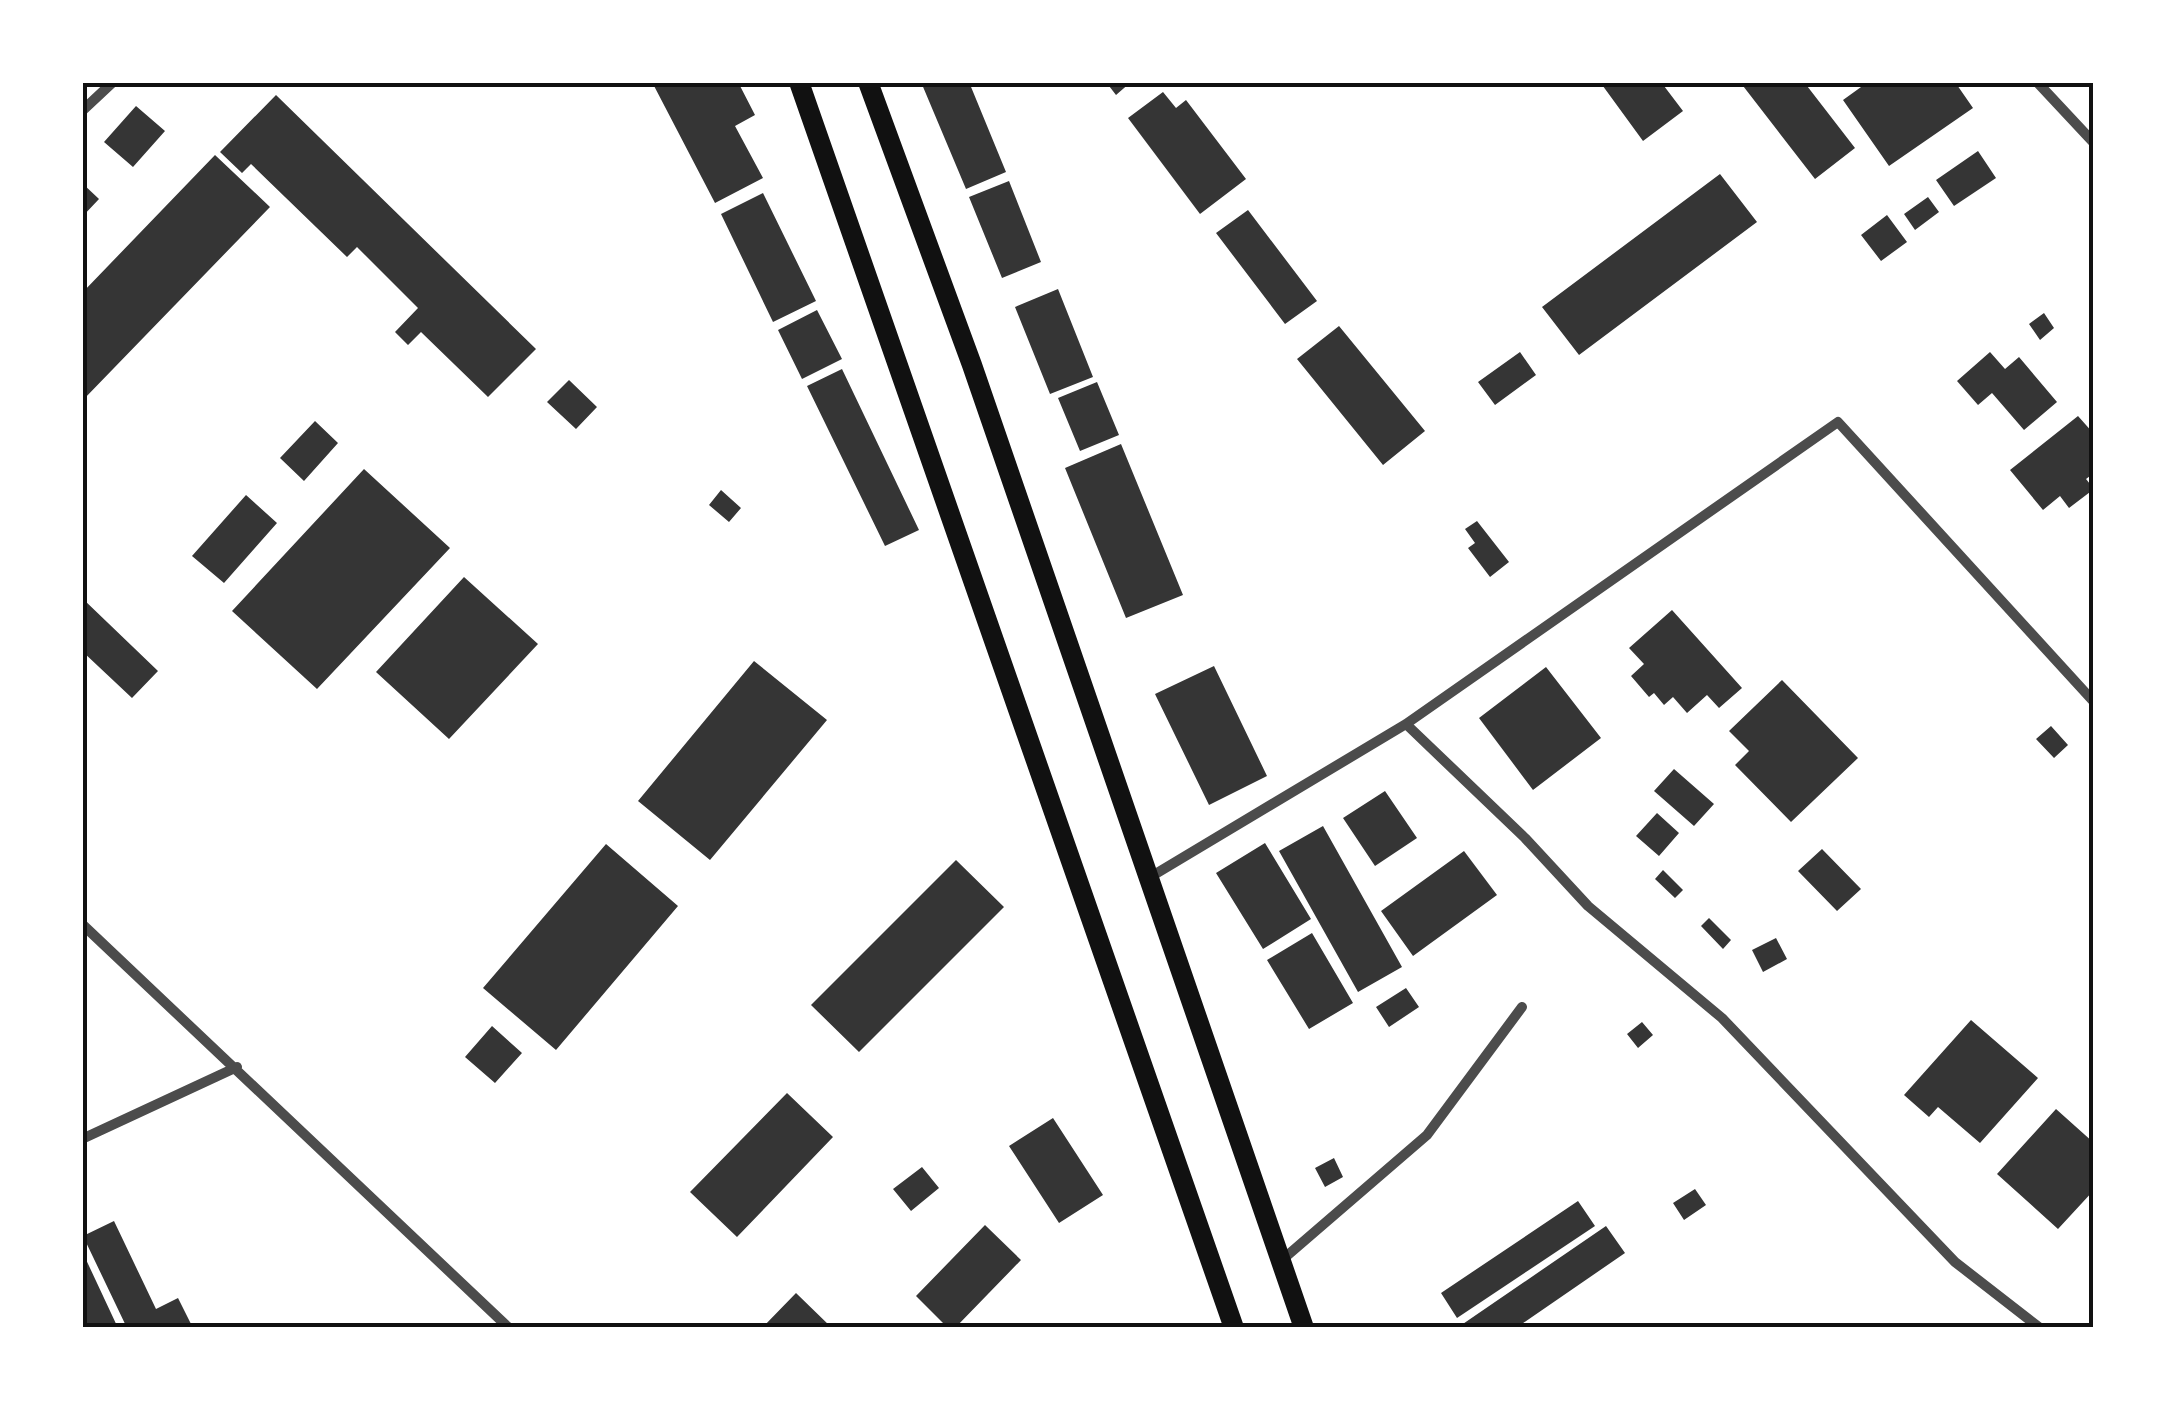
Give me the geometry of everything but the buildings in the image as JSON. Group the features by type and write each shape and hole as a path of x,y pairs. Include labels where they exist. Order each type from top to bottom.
{"main road":[{"path":"799,82 1234,1328"},
{"path":"868,82 972,365 1304,1328"}],"street":[{"path":"82,112 113,82"},
{"path":"2037,82 2094,144"},
{"path":"1147,879 1406,724 1838,422 2094,702"},
{"path":"1406,724 1525,838 1588,906 1722,1018 1955,1262 2040,1328"},
{"path":"82,924 508,1328"},
{"path":"1281,1261 1426,1136 1522,1007"},
{"path":"82,1138 237,1068"}]}
